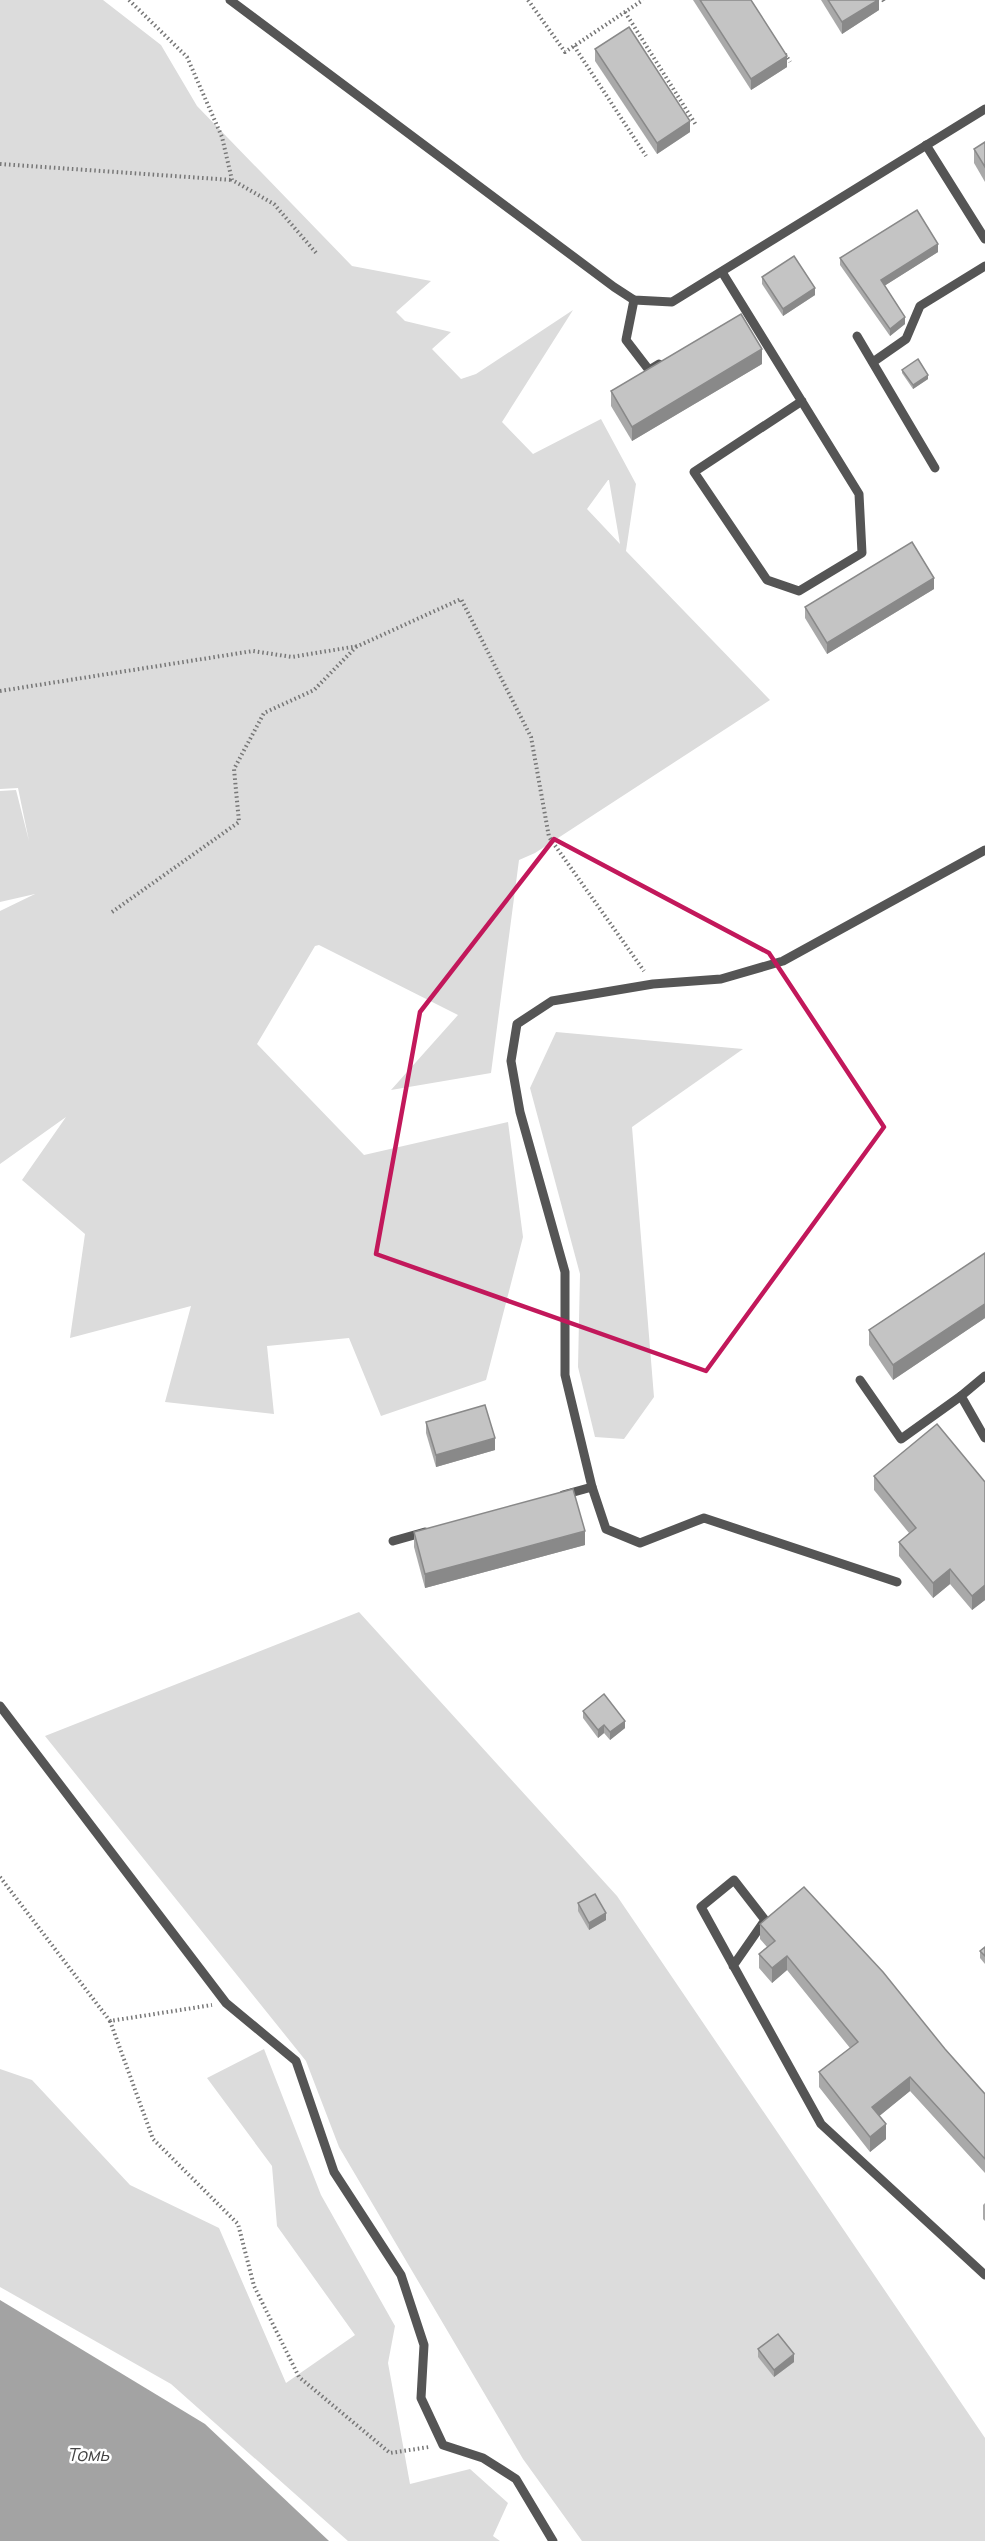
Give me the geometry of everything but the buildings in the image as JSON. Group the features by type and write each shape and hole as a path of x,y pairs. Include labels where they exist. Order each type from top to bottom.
{"lane":[{"path":"230,0 634,300 672,302 985,108"},
{"path":"926,145 985,238"},
{"path":"873,362 906,339 920,306 985,266"},
{"path":"722,272 802,401 859,494 862,553 799,591 767,580 694,472 802,401"},
{"path":"634,300 626,340 649,370 668,358"},
{"path":"857,336 935,468"},
{"path":"897,1582 704,1518 640,1543 606,1529 592,1488 565,1375 565,1272 520,1112 511,1061 518,1024 552,1001 653,984 721,979 783,961 985,850"},
{"path":"860,1380 901,1439 985,1376"},
{"path":"961,1396 985,1438"},
{"path":"558,1496 592,1488"},
{"path":"393,1541 437,1529"},
{"path":"0,1706 226,2003 296,2061 334,2172 401,2275 424,2345 421,2398 443,2445 483,2458 516,2479 554,2541"},
{"path":"734,1966 765,1920 734,1880 701,1906 734,1966 821,2124 985,2276"}],"path":[{"path":"129,0 188,57 222,137 231,180"},
{"path":"528,0 565,52 643,0"},
{"path":"625,12 696,125"},
{"path":"779,44 790,62"},
{"path":"574,46 646,156"},
{"path":"0,164 231,180 274,204 317,254"},
{"path":"0,691 252,651 292,657 358,645 461,599 531,737 549,837 653,984"},
{"path":"112,912 239,822 234,769 264,714 314,690 358,645"},
{"path":"0,1877 110,2021 153,2139 238,2224 254,2286 299,2377 390,2453 443,2445"},
{"path":"110,2021 226,2003"}],"highlighted area":[{"path":"554,839 769,953 884,1127 706,1371 376,1254 420,1012"}],"shaded area":[{"path":"0,0 103,0 161,45 197,106 352,266 431,281 396,312 405,321 451,332 432,349 461,379 476,374 573,310 502,422 533,454 601,419 636,484 626,551 770,700 535,853 519,860 491,1073 391,1090 458,1015 319,945 315,946 257,1044 364,1155 508,1122 523,1237 486,1380 381,1416 349,1338 267,1346 274,1414 165,1402 191,1306 70,1338 85,1234 22,1180 66,1117 0,1164 0,911 35,894 0,902 0,791 16,790 29,841 18,788 0,789","holes":["609,480 620,544 587,509"]},
{"path":"556,1032 743,1049 632,1127 654,1397 624,1439 595,1437 578,1367 580,1274 530,1088"},
{"path":"359,1612 617,1896 985,2438 985,2541 582,2541 523,2459 339,2147 306,2061 45,1736"},
{"path":"264,2049 321,2195 395,2326 388,2363 410,2484 470,2469 508,2503 493,2536 500,2541 348,2541 171,2384 0,2287 0,2069 32,2080 130,2185 219,2228 286,2383 355,2335 277,2226 272,2166 207,2078"}],"water":[{"name":"Томь","path":"0,2300 205,2424 329,2541 0,2541"}]}
